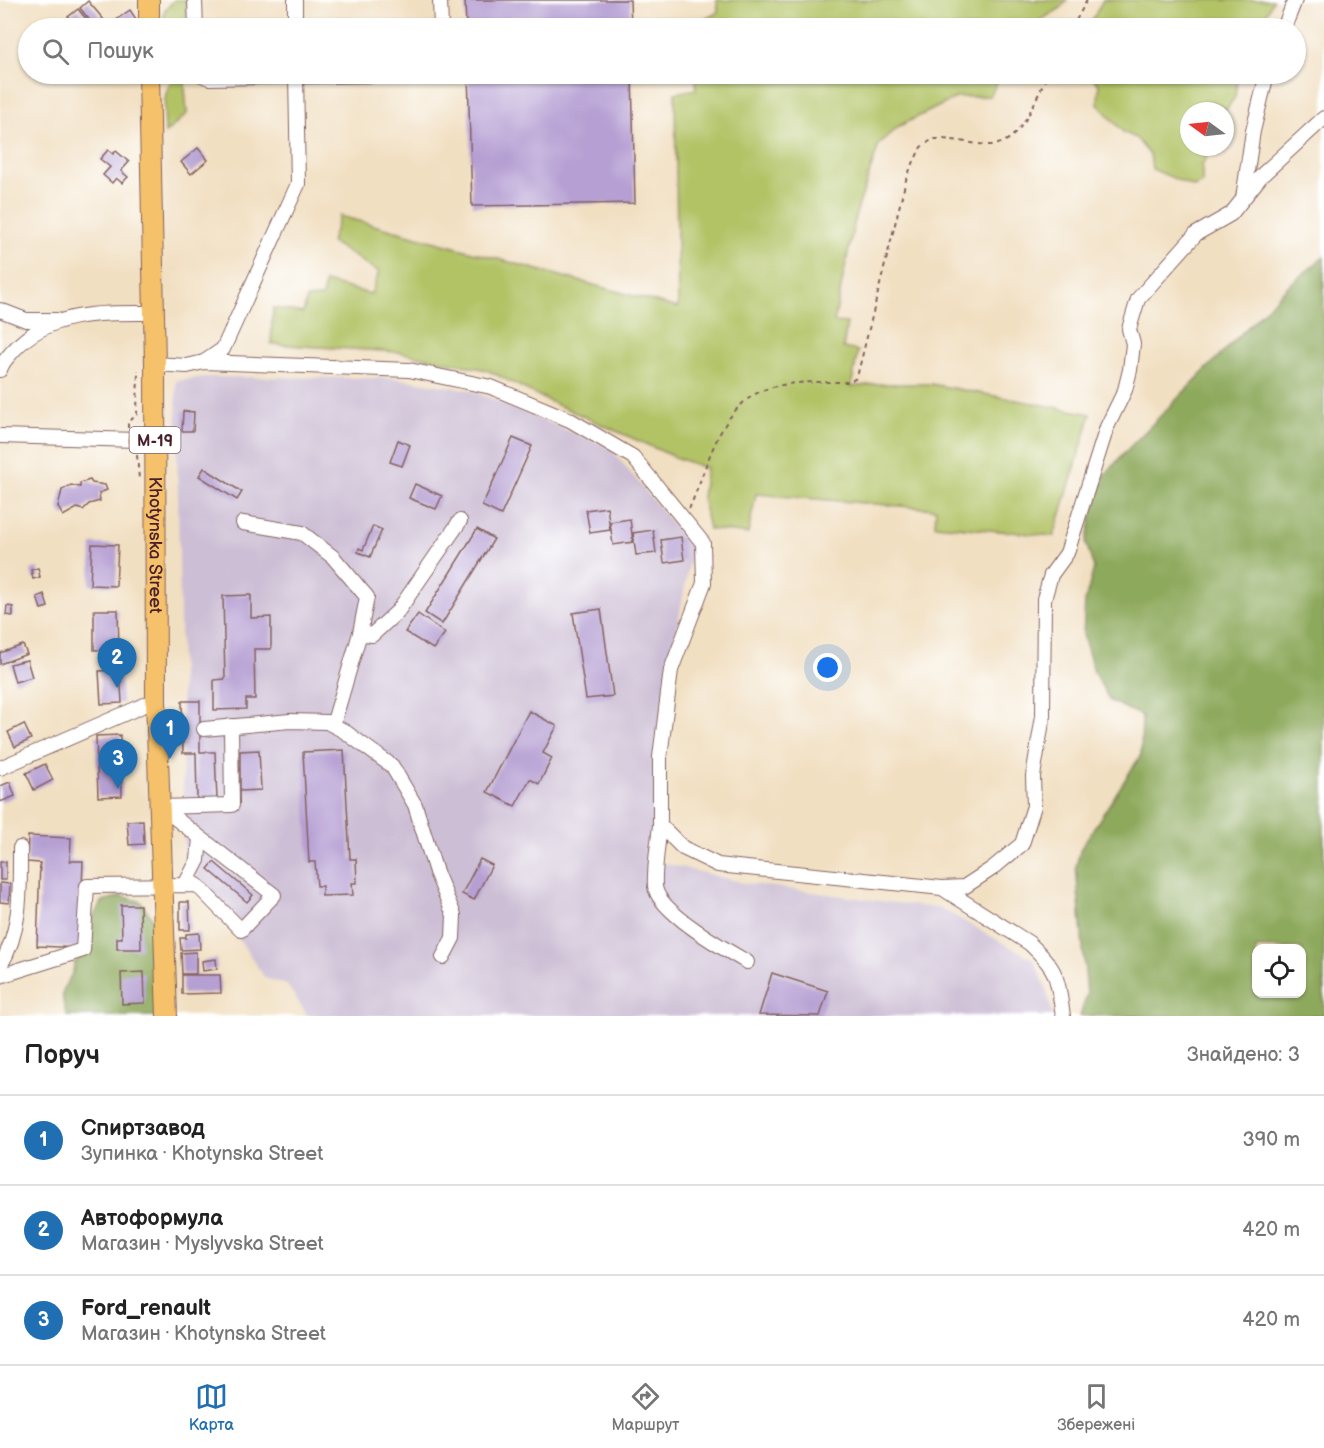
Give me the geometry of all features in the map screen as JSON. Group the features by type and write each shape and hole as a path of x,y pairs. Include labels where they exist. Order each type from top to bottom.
{"highway":[{"path":"148,0 149,18"},
{"name":"Khotynska Street","path":"151,84 155,364 146,440 167,1016"}],"street":[{"path":"195,0 196,18"},
{"path":"295,0 295,18"},
{"path":"440,0 441,18"},
{"path":"1288,18 1295,0"},
{"path":"204,362 223,349 297,184 296,84"},
{"path":"1242,201 1253,131 1265,84"},
{"path":"660,825 683,848 718,865 942,888 964,887 993,868 1022,844 1034,806 1033,776 1042,716 1044,599 1051,575 1067,553 1107,427 1125,390 1133,344 1129,329 1138,299 1196,234 1230,214 1262,176 1324,118"},
{"path":"0,298 2,311 26,320 59,320 106,314 154,313"},
{"path":"0,370 18,345 37,331 59,320"},
{"path":"155,364 187,366 204,362 409,370 491,387 570,420 633,457 703,543 704,583 671,670 660,757 660,825 655,889 664,903 702,936 747,962"},
{"path":"0,436 146,440"},
{"path":"360,633 372,635 399,611 460,520"},
{"path":"243,523 302,533 333,557 367,597 360,633 333,725"},
{"path":"0,768 156,700"},
{"path":"204,729 290,721 327,722 392,766 415,805 436,872 454,915 453,938 443,957"},
{"path":"161,807 232,805 231,726"},
{"path":"0,976 83,950 87,886 186,883 197,885 241,930 274,895 161,807"},
{"path":"186,883 198,860 200,838"},
{"path":"0,966 11,945 20,898 20,848"},
{"path":"942,888 1038,951 1056,973 1063,1016"}],"path":[{"path":"1077,18 1087,0"},
{"path":"685,519 725,424 738,405 771,387 797,383 847,382 855,379 907,176 921,147 933,139 990,145 1004,143 1017,133 1043,84"}],"shaded area":[{"path":"204,377 393,378 470,390 610,448 692,547 656,742 656,861 744,883 942,909 1034,960 1046,988 1053,1016 308,1016 287,985 265,978 184,857 176,381"}],"green space":[{"path":"174,0 186,0 186,18 164,18 164,12"},
{"path":"717,0 1067,0 1061,8 1044,18 707,18 718,12"},
{"path":"1103,0 1273,0 1264,18 1093,18"},
{"path":"170,84 185,84 187,114 165,133 164,110"},
{"path":"696,84 997,84 990,96 958,97 899,126 879,144 856,214 834,322 847,323 843,348 858,351 851,387 876,384 931,384 1091,414 1054,536 935,525 936,509 756,494 748,534 709,529 702,497 706,468 677,458 549,401 487,370 398,352 271,344 273,308 303,313 307,298 322,297 325,282 371,294 379,272 331,242 340,216 678,308 675,93 696,89"},
{"path":"1098,84 1237,84 1235,97 1231,102 1180,102 1180,156 1207,156 1202,166 1202,183 1194,187 1152,169 1150,155 1136,138 1123,132 1098,104"},
{"path":"1324,257 1324,1016 1080,1016 1087,995 1076,866 1081,848 1141,755 1142,716 1110,701 1094,672 1083,635 1085,601 1094,568 1086,543 1093,511 1105,475 1288,286"},
{"path":"122,896 141,902 152,918 156,1016 67,1016 63,991 73,972 74,963 82,955 88,943 92,930 92,918 103,901"}],"building":[{"path":"465,0 630,0 631,18 466,18"},
{"path":"88,1 102,18 88,18 80,8"},
{"path":"78,9 85,18 69,18"},
{"path":"130,10 135,18 118,18"},
{"path":"468,84 632,84 635,203 472,206"},
{"path":"198,148 208,160 191,174 181,162"},
{"path":"108,150 113,154 116,151 129,162 121,171 128,177 122,183 116,178 112,183 103,175 110,167 100,159"},
{"path":"183,411 194,412 193,431 182,431"},
{"path":"513,438 532,446 501,515 482,506"},
{"path":"398,440 410,445 402,466 390,462"},
{"path":"204,468 242,492 237,500 199,476"},
{"path":"90,480 92,483 105,485 107,490 99,493 100,501 89,504 83,510 77,508 63,516 58,507 62,490 71,485 80,487 80,483"},
{"path":"415,484 442,496 436,509 409,498"},
{"path":"607,507 610,530 590,533 586,510"},
{"path":"630,519 633,542 613,545 610,522"},
{"path":"373,526 382,530 370,557 358,552 359,548 363,550"},
{"path":"477,529 494,539 442,624 425,613"},
{"path":"653,530 656,553 636,555 633,533"},
{"path":"681,537 684,560 664,563 661,540"},
{"path":"92,544 118,545 116,586 90,585"},
{"path":"38,568 40,577 33,579 31,570"},
{"path":"44,594 48,607 41,609 37,597"},
{"path":"251,595 251,618 271,617 271,649 254,649 255,699 246,699 246,709 214,710 214,680 225,679 223,596"},
{"path":"7,606 13,607 13,616 6,615"},
{"path":"601,609 613,696 586,699 573,613"},
{"path":"94,610 118,610 119,649 94,650"},
{"path":"418,614 445,633 433,649 405,632"},
{"path":"23,645 27,654 0,664 0,653"},
{"path":"27,660 32,677 15,682 10,664"},
{"path":"120,670 122,703 101,704 99,671"},
{"path":"182,701 200,701 200,752 215,752 217,800 197,800 196,753 183,753"},
{"path":"529,711 557,726 543,753 552,758 539,784 530,779 515,806 487,792"},
{"path":"24,724 31,739 15,747 8,732"},
{"path":"120,735 122,796 98,797 96,736"},
{"path":"259,750 261,790 240,791 240,751"},
{"path":"344,750 350,859 356,859 357,883 352,883 353,895 322,896 322,886 317,886 315,862 309,862 303,752"},
{"path":"45,764 53,780 34,790 26,773"},
{"path":"10,782 15,796 0,802 0,786"},
{"path":"143,820 144,844 129,845 127,821"},
{"path":"28,836 71,838 70,861 83,861 80,948 37,946 40,863 27,862"},
{"path":"480,859 492,865 474,900 462,894"},
{"path":"0,862 6,862 6,880 0,880"},
{"path":"214,862 253,895 247,902 208,869"},
{"path":"0,883 10,884 9,903 0,902"},
{"path":"180,902 189,902 190,930 180,930"},
{"path":"121,905 140,905 141,949 117,949 117,938 122,938"},
{"path":"199,933 200,949 181,950 180,938 186,938 186,934"},
{"path":"196,952 196,974 182,974 181,953"},
{"path":"216,959 217,969 203,971 202,961"},
{"path":"144,972 145,1003 122,1004 121,973"},
{"path":"772,973 828,991 820,1016 759,1015"},
{"path":"182,975 220,975 221,993 182,994"}],"place":[{"name":"Автоформула","path":"117,688"},
{"name":"Спиртзавод","path":"170,759"},
{"name":"Ford_renault","path":"118,789"}]}
